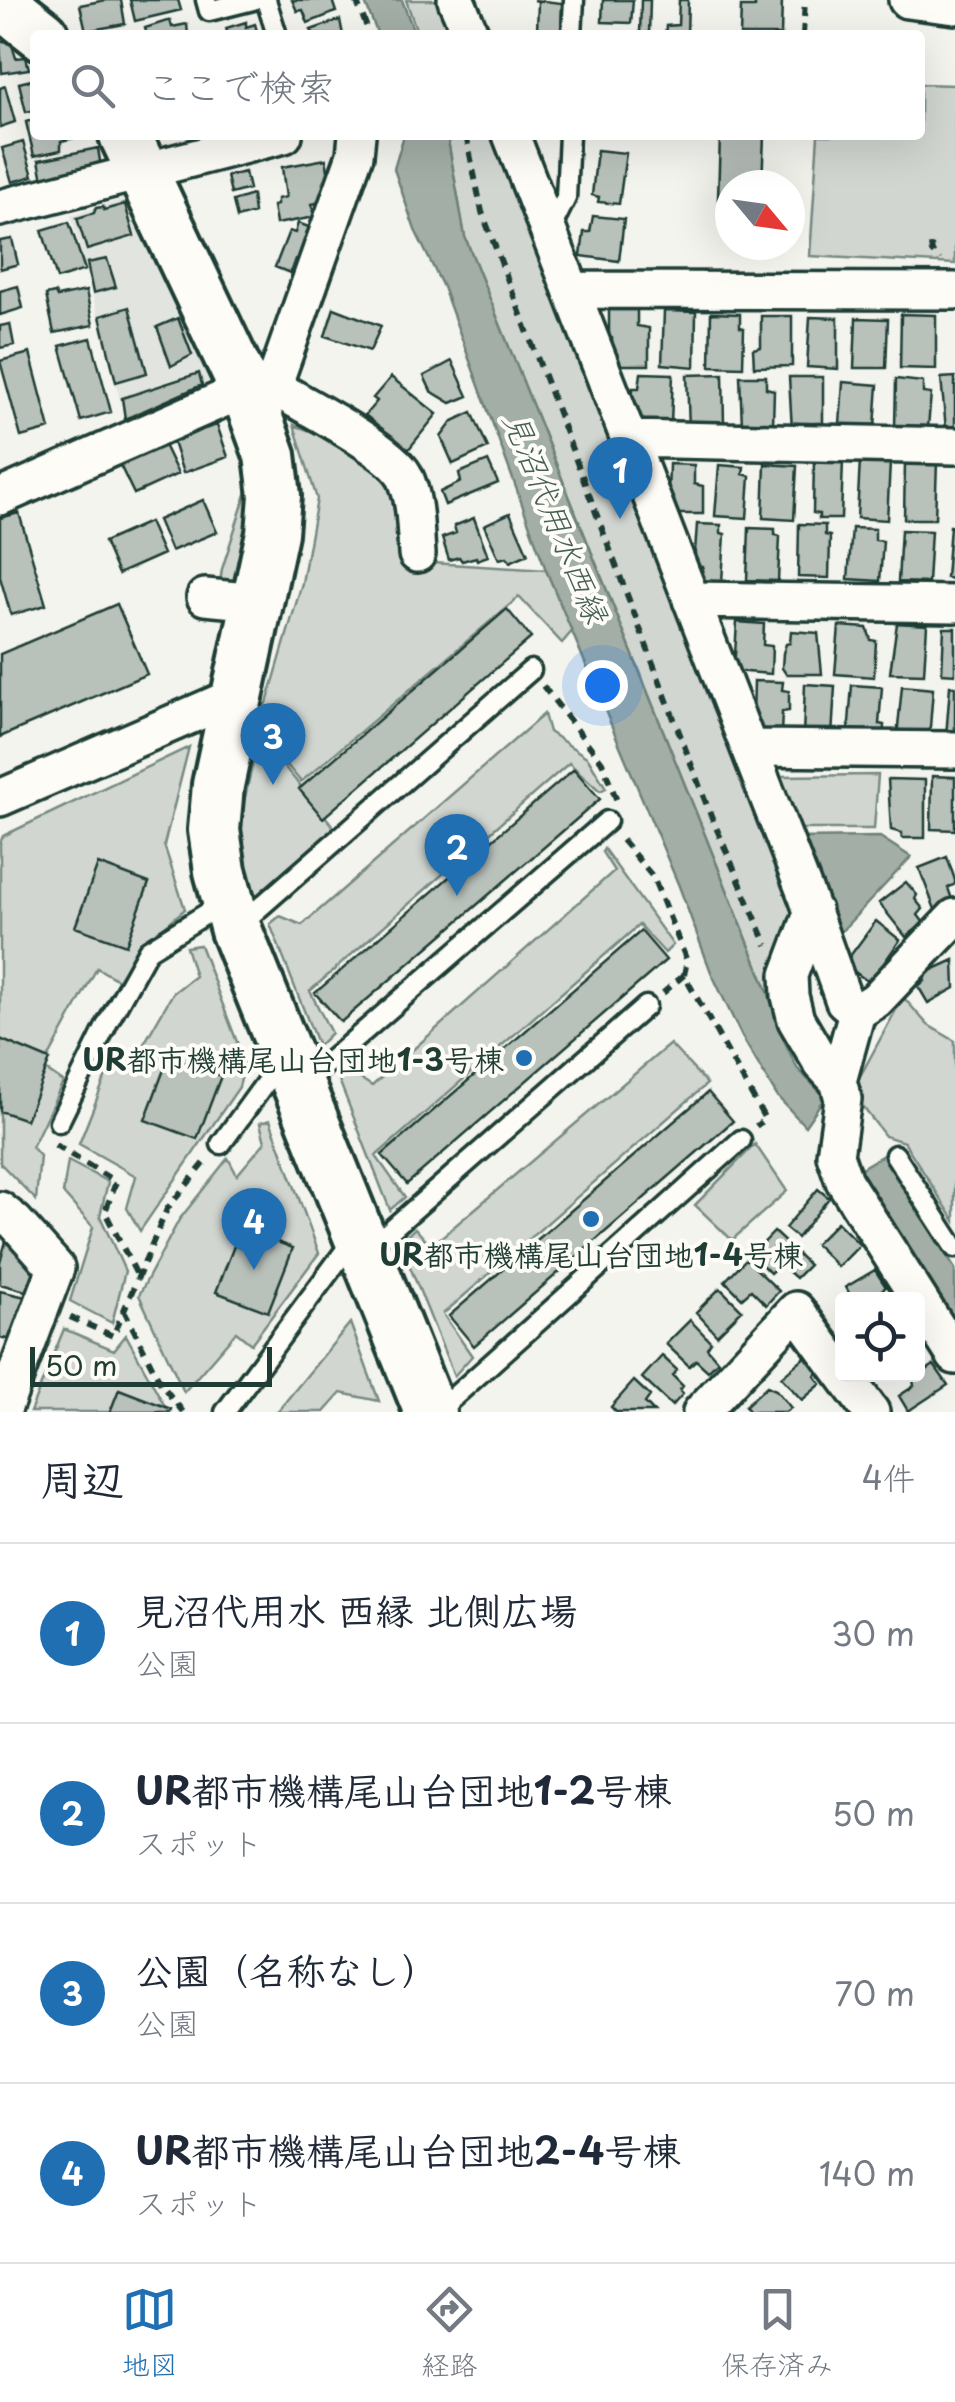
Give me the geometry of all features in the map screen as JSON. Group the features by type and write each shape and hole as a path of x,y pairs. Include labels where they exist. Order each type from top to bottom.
{"street":[{"path":"456,0 469,30"},
{"path":"906,0 955,6"},
{"path":"0,1 37,30"},
{"path":"0,208 134,153 242,140"},
{"path":"256,391 355,155 356,140"},
{"path":"512,140 844,1001 857,1012"},
{"path":"134,153 256,391 270,455 275,496 272,534 235,696 214,830 232,915 359,1241 433,1412"},
{"path":"571,290 955,291"},
{"path":"0,497 256,391 337,422 402,470 410,490 417,554"},
{"path":"629,439 955,446"},
{"path":"205,597 256,602"},
{"path":"692,600 955,604"},
{"path":"0,798 235,696"},
{"path":"749,748 955,750"},
{"path":"812,911 789,975 790,996 805,1035 822,1064 838,1081 843,1099 834,1155 844,1181 955,1356"},
{"path":"838,1081 857,1012 876,1000 955,917"},
{"path":"0,1210 56,1268 2,1412"},
{"path":"701,1412 796,1310 835,1363"},
{"path":"849,1382 871,1412"}],"lane":[{"path":"206,0 209,11 252,0"},
{"path":"266,0 275,30"},
{"path":"572,30 574,0"},
{"path":"548,232 566,198 568,140"},
{"path":"59,1122 148,950 232,915 253,911 531,670"},
{"path":"220,1144 293,1075 317,1072 607,822"},
{"path":"224,1412 359,1241 386,1234 646,1006"},
{"path":"433,1412 741,1140"},
{"path":"895,1156 955,1248"}],"path":[{"path":"356,0 368,30"},
{"path":"803,30 805,0"},
{"path":"467,140 489,230 709,811 790,996"},
{"path":"646,1006 684,976 764,1118 741,1140"},
{"path":"59,1122 52,1144 116,1182 105,1212 138,1277"},
{"path":"41,1304 113,1336 168,1209 220,1144"},
{"path":"124,1309 161,1384 183,1412"}],"shaded area":[{"path":"406,0 436,0 447,30 416,30"},
{"path":"925,84 955,85 955,264 810,256 818,140 925,140"},
{"path":"448,140 513,140 808,900 768,992 465,237"},
{"path":"123,199 212,386 125,419 71,215"},
{"path":"294,425 338,441 391,484 400,561 546,570 573,630 562,643 519,597 301,782 259,731 302,583 317,499"},
{"path":"252,486 241,587 220,582 248,488"},
{"path":"544,714 549,732 588,758 606,788 600,791 569,763 310,991 331,1033 318,1046 270,924 280,916 302,925"},
{"path":"259,736 339,833 253,907 235,841"},
{"path":"189,747 164,845 185,909 137,950 118,980 97,968 43,1068 63,1082 32,1147 40,1156 36,1200 0,1163 0,843 3,836"},
{"path":"878,775 874,829 795,829 779,776"},
{"path":"604,849 673,945 665,953 639,925 376,1156 405,1197 390,1210 339,1080 350,1072 372,1086 614,871 602,852"},
{"path":"200,945 245,1063 239,1087 140,1231 127,1208 136,1176 79,1144 115,1053 137,1056 173,993 195,976 186,947"},
{"path":"903,997 928,1025 955,1041 955,1221 904,1142 885,1136 857,1099 857,1082"},
{"path":"670,1044 707,1084 443,1314 472,1356 454,1376 400,1242 415,1228 431,1246"},
{"path":"270,1120 319,1253 251,1344 236,1332 184,1392 139,1295 179,1220 228,1158 237,1175 265,1142 260,1123"},
{"path":"755,1144 787,1191 732,1240 695,1205"},
{"path":"68,1161 108,1182 100,1216 125,1271 112,1323 70,1301 93,1227 63,1193"},
{"path":"350,1323 379,1401 341,1393 324,1412 277,1412"},
{"path":"64,1329 114,1350 126,1335 168,1412 30,1412"}],"water":[{"path":"364,0 402,0 413,30 376,30"},
{"name":"見沼代用水西縁","path":"403,140 448,140 465,237 784,1040 797,1068 825,1097 805,1126 777,1096 742,1037 711,972 679,886 546,570 443,287 415,230 394,169"},
{"path":"880,837 911,857 835,938 795,838"},
{"path":"885,1154 955,1269 955,1334 856,1171"}],"building":[{"path":"121,0 125,24 86,30 80,5"},
{"path":"130,0 178,0 181,10 135,21"},
{"path":"292,0 332,0 336,12 308,23 303,10 297,11"},
{"path":"534,0 562,3 561,30 537,30 538,1"},
{"path":"603,0 633,0 631,23 602,22"},
{"path":"641,0 650,0 649,30 640,30"},
{"path":"679,0 688,0 687,30 666,30 666,26 678,25"},
{"path":"755,0 782,0 781,30 740,30 741,7 755,7"},
{"path":"170,20 172,27 187,24 188,30 146,30"},
{"path":"340,20 342,30 311,30"},
{"path":"246,22 246,27 255,24 257,30 227,30"},
{"path":"0,42 12,45 16,58 26,57 29,69 2,73"},
{"path":"30,80 30,111 26,112 19,83"},
{"path":"5,86 15,122 0,127 0,88"},
{"path":"30,140 65,140 61,141 61,150 34,156"},
{"path":"720,140 764,140 763,170 719,170"},
{"path":"23,142 33,176 12,182 2,148"},
{"path":"98,148 101,168 43,180 39,160"},
{"path":"597,150 626,153 619,204 598,202 599,197 592,195"},
{"path":"326,159 330,182 323,184 326,201 312,204 315,217 276,224 273,206 277,199 286,197 282,167"},
{"path":"245,172 249,189 231,194 227,176"},
{"path":"252,195 254,213 237,218 233,201"},
{"path":"125,204 134,236 87,250 77,218 94,213 96,208 104,210"},
{"path":"593,216 624,219 619,261 581,256 584,232 590,232"},
{"path":"69,222 85,270 57,279 42,230"},
{"path":"298,223 314,229 302,261 295,259 290,273 275,267 289,231 295,233"},
{"path":"12,239 18,264 0,269 0,241"},
{"path":"107,259 116,287 93,293 87,263"},
{"path":"18,286 23,308 0,315 0,291"},
{"path":"86,291 93,325 54,333 46,295 55,293 57,297"},
{"path":"129,307 147,373 116,382 100,316"},
{"path":"334,308 381,326 370,351 325,336"},
{"path":"609,310 637,310 637,326 649,328 649,365 618,365 609,337"},
{"path":"664,311 696,312 695,367 662,364"},
{"path":"711,313 740,314 740,327 744,328 743,367 710,366"},
{"path":"901,314 936,315 936,369 900,368"},
{"path":"761,316 792,316 792,366 754,367 753,349 761,347"},
{"path":"810,317 838,318 838,369 807,367"},
{"path":"178,318 192,355 171,366 157,327"},
{"path":"856,318 888,319 886,368 854,368"},
{"path":"10,324 14,345 0,348 0,326"},
{"path":"91,338 111,412 81,421 60,346"},
{"path":"30,353 50,429 21,437 0,361"},
{"path":"452,361 468,396 451,403 431,391 424,376"},
{"path":"199,373 202,385 125,419 122,398"},
{"path":"641,373 673,374 671,424 637,419 638,408 632,407 633,388 639,388"},
{"path":"723,374 724,424 689,428 687,375"},
{"path":"740,376 766,376 766,388 774,390 773,425 742,425"},
{"path":"391,377 437,414 408,450 365,415"},
{"path":"789,377 823,377 823,423 816,423 815,430 792,430"},
{"path":"955,377 955,429 946,429 941,378"},
{"path":"896,379 923,382 923,393 931,394 928,427 922,427 920,432 895,429"},
{"path":"843,382 878,385 875,427 840,424"},
{"path":"472,412 488,448 453,464 441,437 453,421"},
{"path":"217,425 228,457 183,473 172,439"},
{"path":"163,443 178,474 134,494 119,463"},
{"path":"814,459 843,460 841,519 819,519 819,514 813,513"},
{"path":"860,460 890,463 887,520 857,518"},
{"path":"488,461 498,483 445,505 440,492 461,482 459,473"},
{"path":"905,461 937,462 935,519 904,519"},
{"path":"669,464 694,465 694,484 703,486 703,514 674,514 674,498 668,497"},
{"path":"765,464 797,466 794,520 763,518"},
{"path":"719,465 744,467 743,474 750,476 747,518 715,516"},
{"path":"203,500 217,532 171,551 158,520"},
{"path":"19,513 46,605 11,615 0,577 0,518"},
{"path":"510,513 528,554 510,562 507,557 499,559 484,525"},
{"path":"474,518 488,556 449,560 442,538 456,533 454,526"},
{"path":"149,522 163,554 118,574 104,542"},
{"path":"697,524 721,525 721,533 725,534 722,582 702,580 703,567 694,566"},
{"path":"799,524 825,525 825,535 830,536 829,578 798,577"},
{"path":"950,526 955,527 955,579 946,578"},
{"path":"749,528 775,529 775,535 780,536 778,581 747,580"},
{"path":"852,528 875,529 875,540 883,541 880,581 848,579"},
{"path":"901,530 931,531 928,583 898,582"},
{"path":"117,604 147,674 0,737 0,654"},
{"path":"507,609 531,638 323,818 299,789"},
{"path":"737,622 764,624 763,645 772,646 771,674 734,671"},
{"path":"897,623 927,625 924,674 890,673"},
{"path":"839,626 867,628 871,640 876,641 874,677 835,674"},
{"path":"944,628 955,628 955,674 942,673"},
{"path":"791,631 818,633 822,674 786,674 782,668 783,653 790,643"},
{"path":"754,681 783,682 782,690 789,691 789,711 782,712 781,734 761,734 758,729 758,718 753,718"},
{"path":"805,684 835,686 832,737 803,736"},
{"path":"852,685 882,687 879,724 884,725 883,738 848,735"},
{"path":"902,686 933,689 929,740 897,737"},
{"path":"950,686 955,687 955,737 946,737"},
{"path":"574,769 600,799 341,1022 315,993"},
{"path":"932,776 955,777 955,830 931,829"},
{"path":"888,779 925,780 925,838 902,838 902,833 891,830"},
{"path":"947,857 955,880 948,888 954,905 936,912 919,868"},
{"path":"98,864 149,883 126,945 75,927"},
{"path":"906,882 917,895 915,899 923,909 918,915 924,923 906,937 879,903"},
{"path":"876,921 900,940 870,983 844,964"},
{"name":"UR都市機構尾山台団地1-3号棟","path":"641,931 666,960 407,1184 382,1155"},
{"path":"954,960 955,988 928,1003 918,986 925,981 923,974"},
{"path":"0,1039 50,1060 26,1120 0,1111"},
{"path":"169,1056 221,1076 197,1139 145,1120"},
{"name":"UR都市機構尾山台団地1-4号棟","path":"708,1092 733,1121 474,1346 449,1316"},
{"path":"818,1189 829,1198 797,1238 785,1228"},
{"path":"837,1222 860,1245 838,1267 815,1244"},
{"path":"241,1228 293,1248 268,1312 216,1292"},
{"path":"774,1232 809,1265 796,1278 780,1264 770,1273 752,1255"},
{"path":"6,1241 21,1246 40,1270 33,1293 0,1284 0,1262"},
{"path":"746,1259 779,1291 766,1305 751,1290 742,1298 725,1281"},
{"path":"875,1270 886,1287 878,1292 848,1292 846,1287"},
{"path":"720,1288 742,1310 717,1335 696,1312"},
{"path":"0,1291 30,1298 24,1320 16,1319 10,1340 0,1337"},
{"path":"690,1320 711,1342 707,1348 718,1361 708,1371 696,1360 689,1366 666,1344"},
{"path":"807,1355 820,1370 815,1376 821,1384 802,1400 781,1377"},
{"path":"662,1356 677,1370 673,1376 683,1386 683,1394 672,1406 642,1378"},
{"path":"934,1365 948,1385 908,1411 899,1396 914,1386 913,1382 925,1382 925,1371"},
{"path":"634,1381 650,1396 645,1403 654,1412 616,1412 611,1407"},
{"path":"767,1386 776,1390 791,1408 785,1412 750,1412 745,1406"},
{"path":"119,1389 171,1409 170,1412 110,1412"}],"place":[{"name":"見沼代用水 西縁 北側広場","path":"620,519"},
{"name":"公園（名称なし）","path":"273,785"},
{"name":"UR都市機構尾山台団地1-2号棟","path":"457,896"},
{"name":"UR都市機構尾山台団地1-3号棟","path":"524,1058"},
{"name":"UR都市機構尾山台団地1-4号棟","path":"591,1219"},
{"name":"UR都市機構尾山台団地2-4号棟","path":"254,1270"}]}
